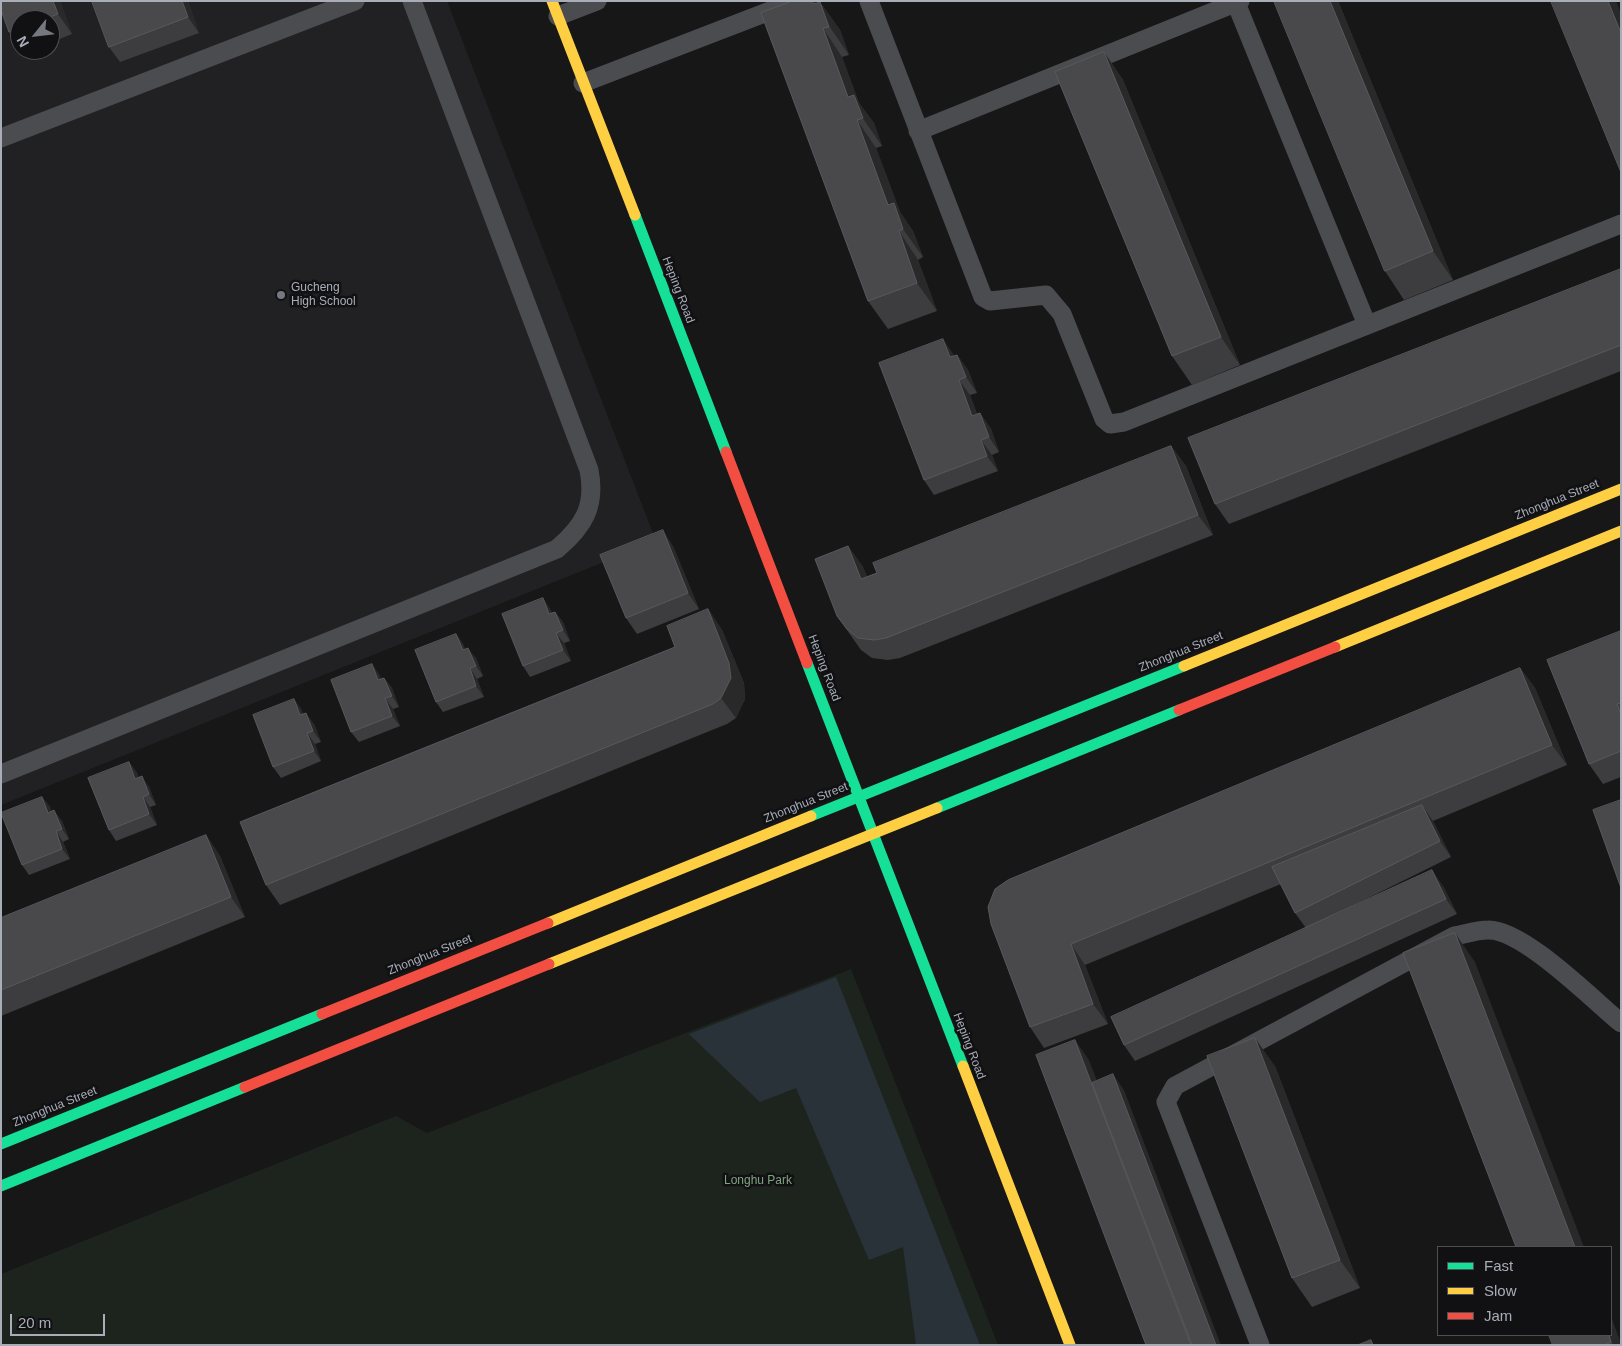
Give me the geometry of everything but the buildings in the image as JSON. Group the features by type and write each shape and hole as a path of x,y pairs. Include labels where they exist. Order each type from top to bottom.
{"main road":[{"name":"Heping Road","path":"555,9 1070,1345"},
{"name":"Zhonghua Street","path":"1,1144 1621,489"},
{"path":"1,1186 1621,531"}],"lane":[{"path":"1,138 355,1"},
{"path":"1,774 556,549 574,534 586,516 593,489 589,470 412,1"},
{"path":"555,9 597,1"},
{"path":"584,83 796,1"},
{"path":"869,1 983,297 990,300 1046,296 1062,314 1104,419 1110,424 1124,422 1621,224"},
{"path":"918,131 1238,2 1367,325"},
{"path":"1260,1345 1166,1102 1175,1086 1454,936 1488,930 1506,933 1530,947 1621,1023"}],"shaded area":[{"name":"Gucheng High School","path":"1,1 447,1 656,541 1,805"},
{"path":"836,977 980,1345 916,1345 903,1247 869,1260 796,1088 760,1102 689,1034"}],"green space":[{"name":"Longhu Park","path":"851,969 998,1345 1,1345 1,1274 396,1116 427,1133"}],"traffic: fast":[{"path":"635,215 726,452"},
{"path":"807,663 963,1066"},
{"path":"811,816 1184,666"},
{"path":"937,808 1179,710"},
{"path":"1,1144 322,1014"},
{"path":"1,1186 245,1087"}],"traffic: slow":[{"path":"552,1 635,215"},
{"path":"1184,666 1621,489"},
{"path":"1335,647 1621,531"},
{"path":"549,964 937,808"},
{"path":"548,923 811,816"},
{"path":"963,1066 1070,1345"}],"traffic: jam":[{"path":"726,452 807,663"},
{"path":"1179,710 1335,647"},
{"path":"322,1014 548,923"},
{"path":"245,1087 549,964"}],"place":[{"name":"Gucheng High School","path":"281,295"}]}
